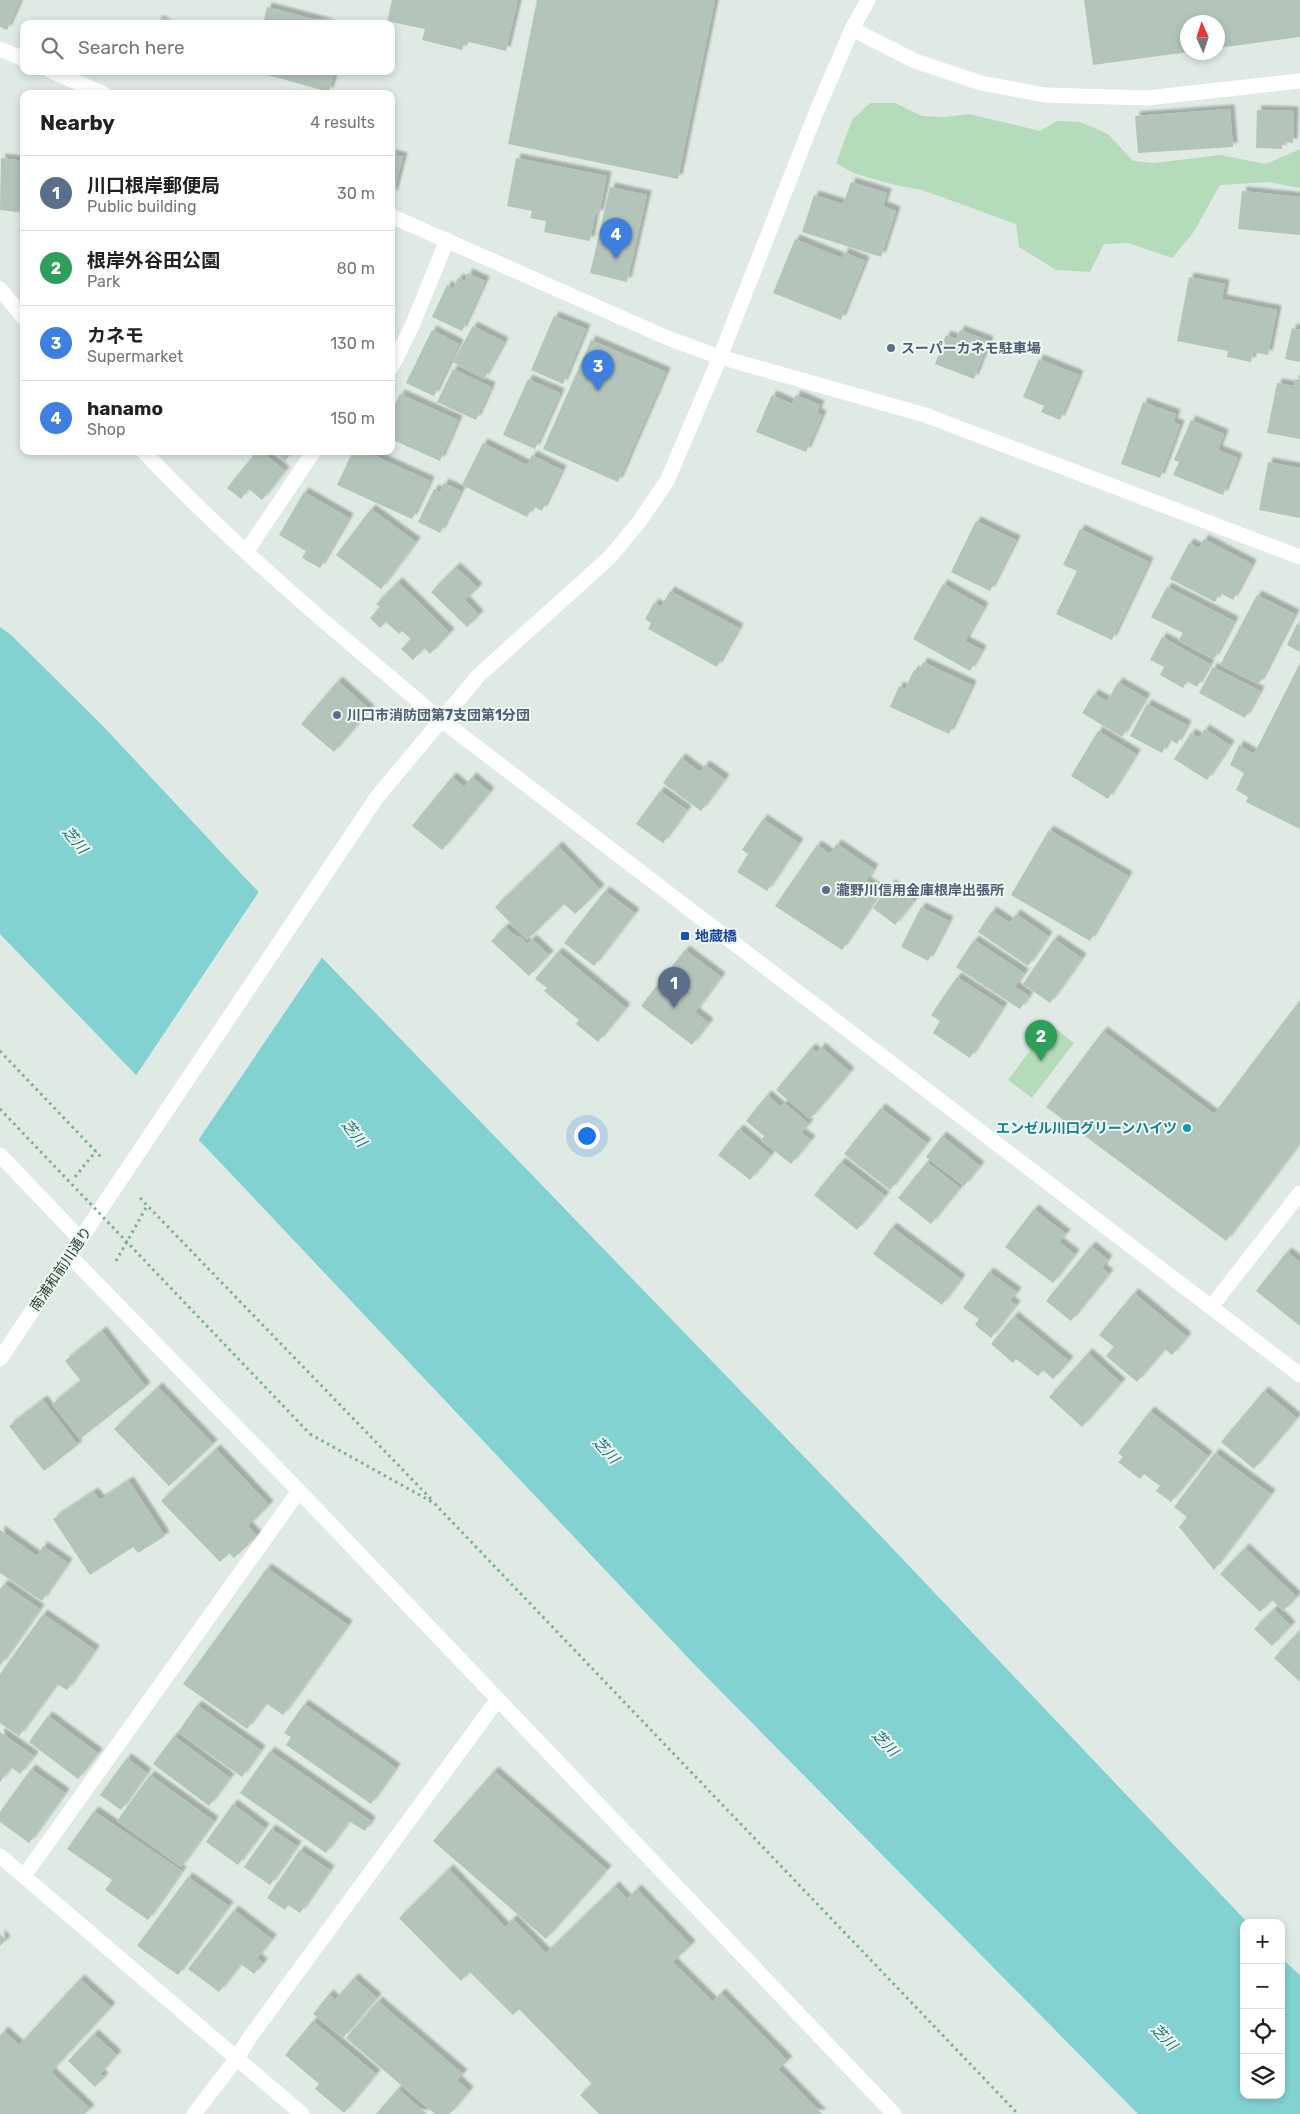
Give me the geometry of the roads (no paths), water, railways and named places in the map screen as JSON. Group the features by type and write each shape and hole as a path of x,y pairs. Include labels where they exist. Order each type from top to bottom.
{"street":[{"name":"南浦和前川通り","path":"0,1359 82,1240 377,797 479,675 609,558 639,522 667,481 720,357 815,115 852,29 868,0"},
{"path":"852,29 914,61 981,83 1045,95 1147,98 1300,81"},
{"path":"0,49 20,57"},
{"path":"60,75 95,90"},
{"path":"395,218 670,339 720,357 925,414 1300,557"},
{"path":"395,360 412,326 447,240"},
{"path":"0,289 20,313"},
{"path":"147,455 246,552 440,720 1300,1375"},
{"path":"246,552 311,455"},
{"path":"0,1155 82,1240"},
{"path":"1211,1307 1300,1193"},
{"path":"70,1256 299,1491 894,2114"},
{"path":"24,1876 299,1491"},
{"path":"194,2114 237,2058 250,2037 498,1699"},
{"path":"0,1856 302,2114"}],"water":[{"name":"芝川","path":"0,627 11,635 102,725 248,881 875,1530 1244,1919 1240,1919 1240,2099 1285,2099 1285,1962 1300,1975 1300,2114 1138,2114 693,1663 216,1158 0,934"}],"place":[{"name":"hanamo","path":"616,259"},
{"name":"スーパーカネモ駐車場","path":"891,348"},
{"name":"カネモ","path":"598,391"},
{"name":"川口市消防団第7支団第1分団","path":"337,715"},
{"name":"瀧野川信用金庫根岸出張所","path":"826,890"},
{"name":"地蔵橋","path":"685,936"},
{"name":"川口根岸郵便局","path":"674,1008"},
{"name":"根岸外谷田公園","path":"1041,1061"},
{"name":"エンゼル川口グリーンハイツ","path":"1187,1128"}]}
